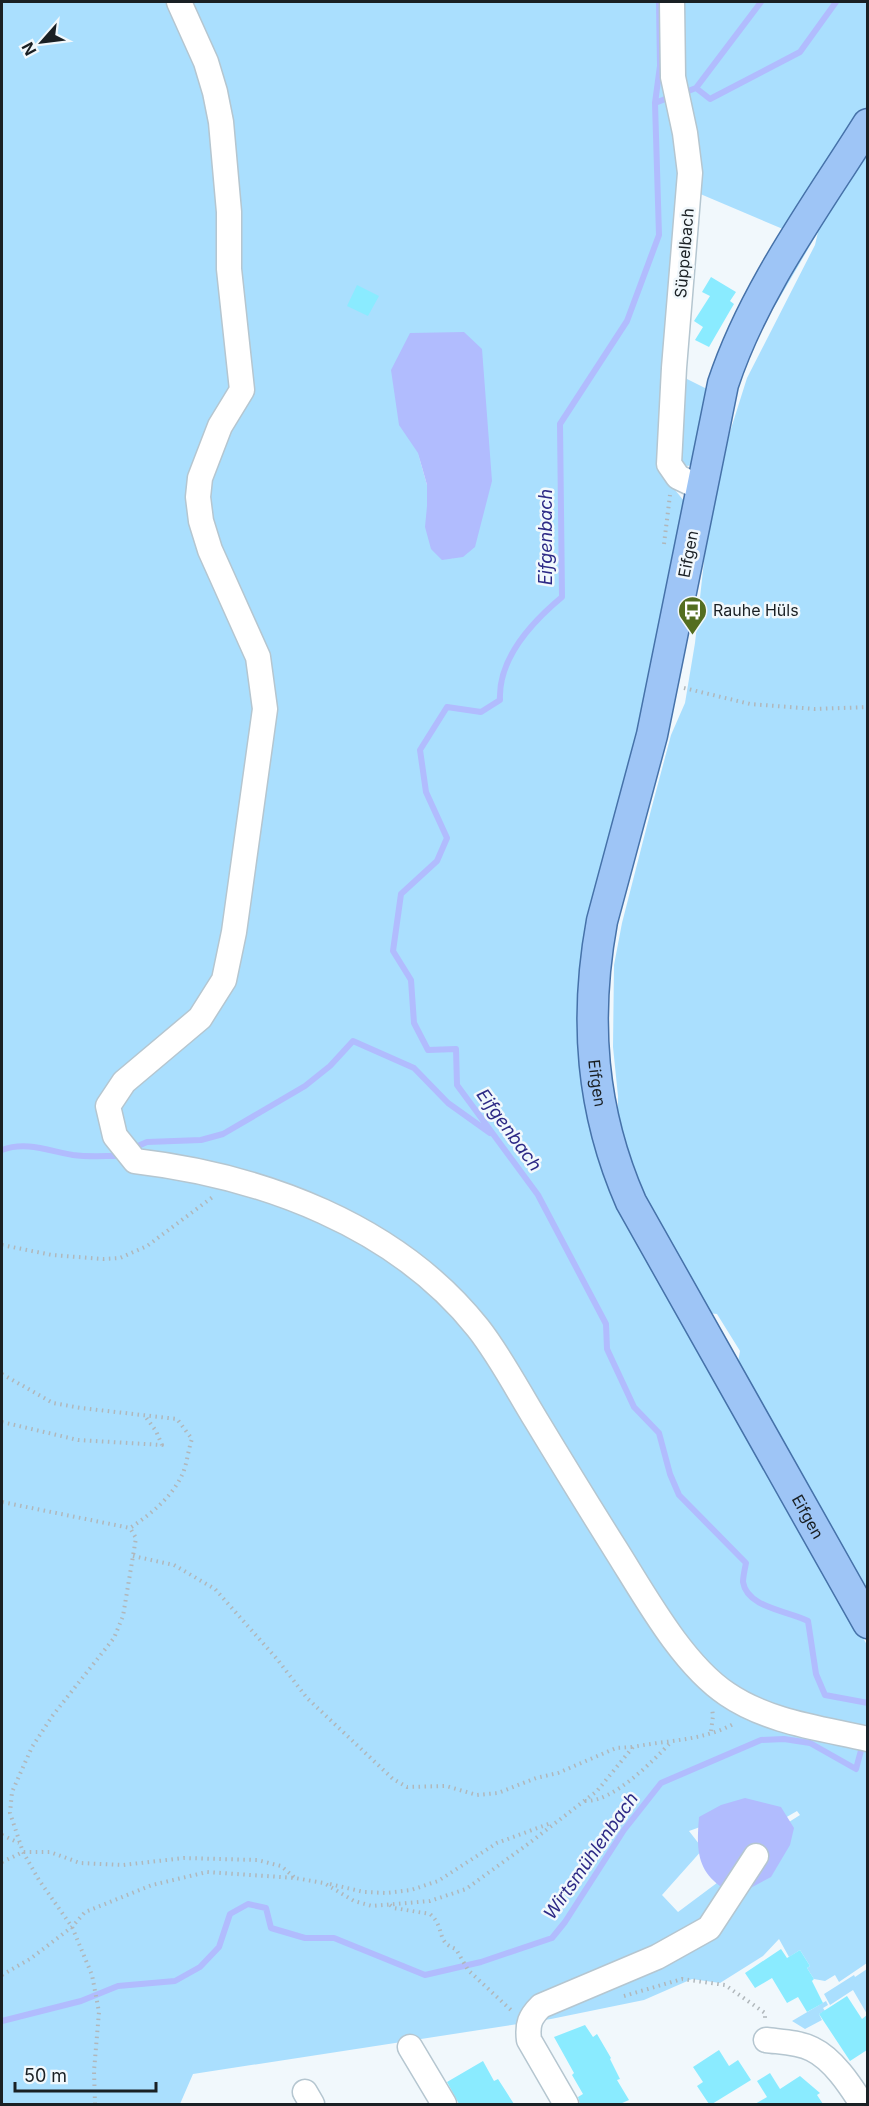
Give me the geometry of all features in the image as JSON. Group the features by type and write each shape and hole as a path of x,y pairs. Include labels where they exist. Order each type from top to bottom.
{"main road":[{"name":"Eifgen","path":"867,124 782,262 733,355 723,384 652,735 622,842 597,950 592,1014 592,1052 600,1104 614,1158 642,1223 867,1623"}],"street":[{"path":"179,2 206,63 221,122 229,212 229,269 242,390 220,426 200,478 198,496 201,521 210,550 258,657 265,709 234,932 224,980 200,1018 124,1082 108,1106 115,1136 135,1161 201,1170 273,1191 328,1212 408,1261 429,1277 478,1328 664,1625 713,1683 749,1707 804,1725 867,1739"},
{"name":"Süppelbach","path":"672,2 673,77 685,133 690,173 670,440 669,464 672,472"},
{"path":"672,472 701,488"},
{"path":"566,2104 529,2040 529,2021 532,2015 541,2006 657,1957 709,1928 756,1856"},
{"path":"766,2040 797,2043 813,2049 837,2072 862,2104"},
{"path":"410,2047 444,2104"}],"path":[{"path":"664,549 672,472"},
{"path":"662,683 750,704 815,709 867,706"},
{"path":"2,1245 52,1255 120,1258 147,1246 237,1180"},
{"path":"2,1374 53,1403 177,1419 192,1439 183,1473 171,1494 147,1517 130,1528 2,1502"},
{"path":"2,1422 78,1440 162,1445 156,1431 145,1416"},
{"path":"95,2104 94,2070 99,2012 92,1976 72,1927 39,1880 23,1852 10,1813 12,1792 32,1747 53,1715 114,1638 123,1616 136,1538 130,1528"},
{"path":"133,1556 174,1565 215,1589 277,1659 307,1698 393,1779 407,1787 446,1786 477,1795 498,1793 536,1778 558,1773 616,1748 671,1742 723,1730 735,1722 749,1707"},
{"path":"584,1801 592,1801 612,1793 660,1754 671,1742"},
{"path":"324,1883 354,1900 372,1905 430,1901 466,1889 597,1791 633,1747"},
{"path":"2,1975 30,1959 72,1927 85,1911 152,1885 207,1872 295,1878 364,1892 387,1893 411,1890 438,1881 497,1843 555,1822"},
{"path":"2,1835 20,1843"},
{"path":"2,1862 23,1852 50,1852 80,1863 123,1865 184,1858 257,1860 281,1866 295,1878"},
{"path":"389,1905 394,1908 430,1914 441,1928 442,1938 447,1946 456,1949 462,1955 468,1970 516,2015 529,2021"},
{"path":"615,1998 682,1979 725,1985 765,2013 766,2040"}],"shaded area":[{"path":"2,2 172,2 190,39 234,211 185,2 665,2 667,54 662,87 677,145 681,186 667,480 684,501 686,507 585,1078 774,1476 867,1645 867,1963 839,1982 835,1975 825,1981 814,1979 807,1968 810,1966 800,1950 789,1957 779,1939 763,1956 720,1983 692,1979 644,2000 551,2019 193,2074 180,2104 2,2104","holes":["418,453 453,559 427,506 427,485","797,1811 800,1815 789,1822 749,1859 678,1912 662,1895 703,1849 689,1831 725,1818 785,1818"]},
{"path":"680,2 867,2 867,1601 654,1225 617,1134 606,1080 605,956 639,835 614,940 607,993 607,1057 618,1117 613,1047 614,965 622,923 671,735 685,703 695,643 705,552 729,435 747,378 815,245 818,232 762,328 728,411 790,232 698,193 685,90","holes":["708,1313 717,1314 740,1351 738,1362"]},
{"path":"464,332 482,349 492,481 475,547 463,557 442,560 431,549 425,527 427,485 418,453 399,425 391,370 410,333"},
{"path":"681,376 711,391 692,465 687,466 681,463"},
{"path":"745,1798 781,1807 794,1828 790,1845 771,1877 743,1892 722,1887 712,1879 699,1855 698,1837 699,1817 721,1805"},
{"path":"867,1969 867,2014 853,1990 830,2005 824,1994"},
{"path":"826,2001 828,2005 823,2008 825,2011 819,2014 822,2020 805,2029 792,2021"}],"building":[{"path":"711,277 736,292 730,301 734,304 709,347 695,340 703,327 694,321 710,296 702,292"},
{"path":"357,285 379,296 368,316 347,306"},
{"path":"781,1949 787,1958 800,1950 810,1966 807,1968 823,2003 807,2012 798,1997 787,2003 772,1978 755,1988 745,1973"},
{"path":"847,1996 862,2019 867,2015 867,2050 850,2061 819,2014"},
{"path":"585,2025 593,2037 597,2034 611,2058 620,2079 617,2080 629,2100 620,2104 580,2104 578,2097 583,2094 554,2037"},
{"path":"719,2050 729,2066 738,2060 751,2080 709,2104 697,2086 703,2082 693,2067"},
{"path":"483,2061 494,2081 498,2079 514,2104 459,2104 447,2082"},
{"path":"770,2073 780,2089 800,2076 820,2093 817,2095 823,2104 755,2104 767,2097 757,2081"}],"waterway":[{"name":"Eifgenbach","path":"659,2 660,66 655,103 659,235 627,321 560,424 562,597 539,618 519,642 505,670 500,700 481,712 447,707 420,750 426,792 447,838 437,861 401,894 393,951 411,980 414,1023 428,1050 456,1049 457,1085 538,1195 606,1324 607,1349 634,1407 659,1433 670,1474 679,1495 746,1563 743,1582 752,1598 770,1608 808,1621 816,1674 825,1695 868,1703"},
{"name":"Eifgenbach","path":"683,93 696,88 761,2"},
{"path":"696,88 710,99 800,52 836,2"},
{"name":"Eifgenbach","path":"655,103 673,96"},
{"path":"131,1149 147,1142 201,1140 223,1134 305,1086 330,1066 353,1041 414,1068 448,1103 490,1133"},
{"path":"2,1150 20,1146 78,1156 122,1154"},
{"name":"Wirtsmühlenbach","path":"2,2021 81,2001 118,1986 175,1981 200,1967 219,1947 230,1914 248,1904 266,1908 271,1928 305,1938 334,1938 425,1975 481,1962 552,1938 565,1922 624,1830 661,1783 761,1740 784,1739 810,1743 856,1769 863,1743"}],"place":[{"name":"Rauhe Hüls","path":"692,636"}]}
